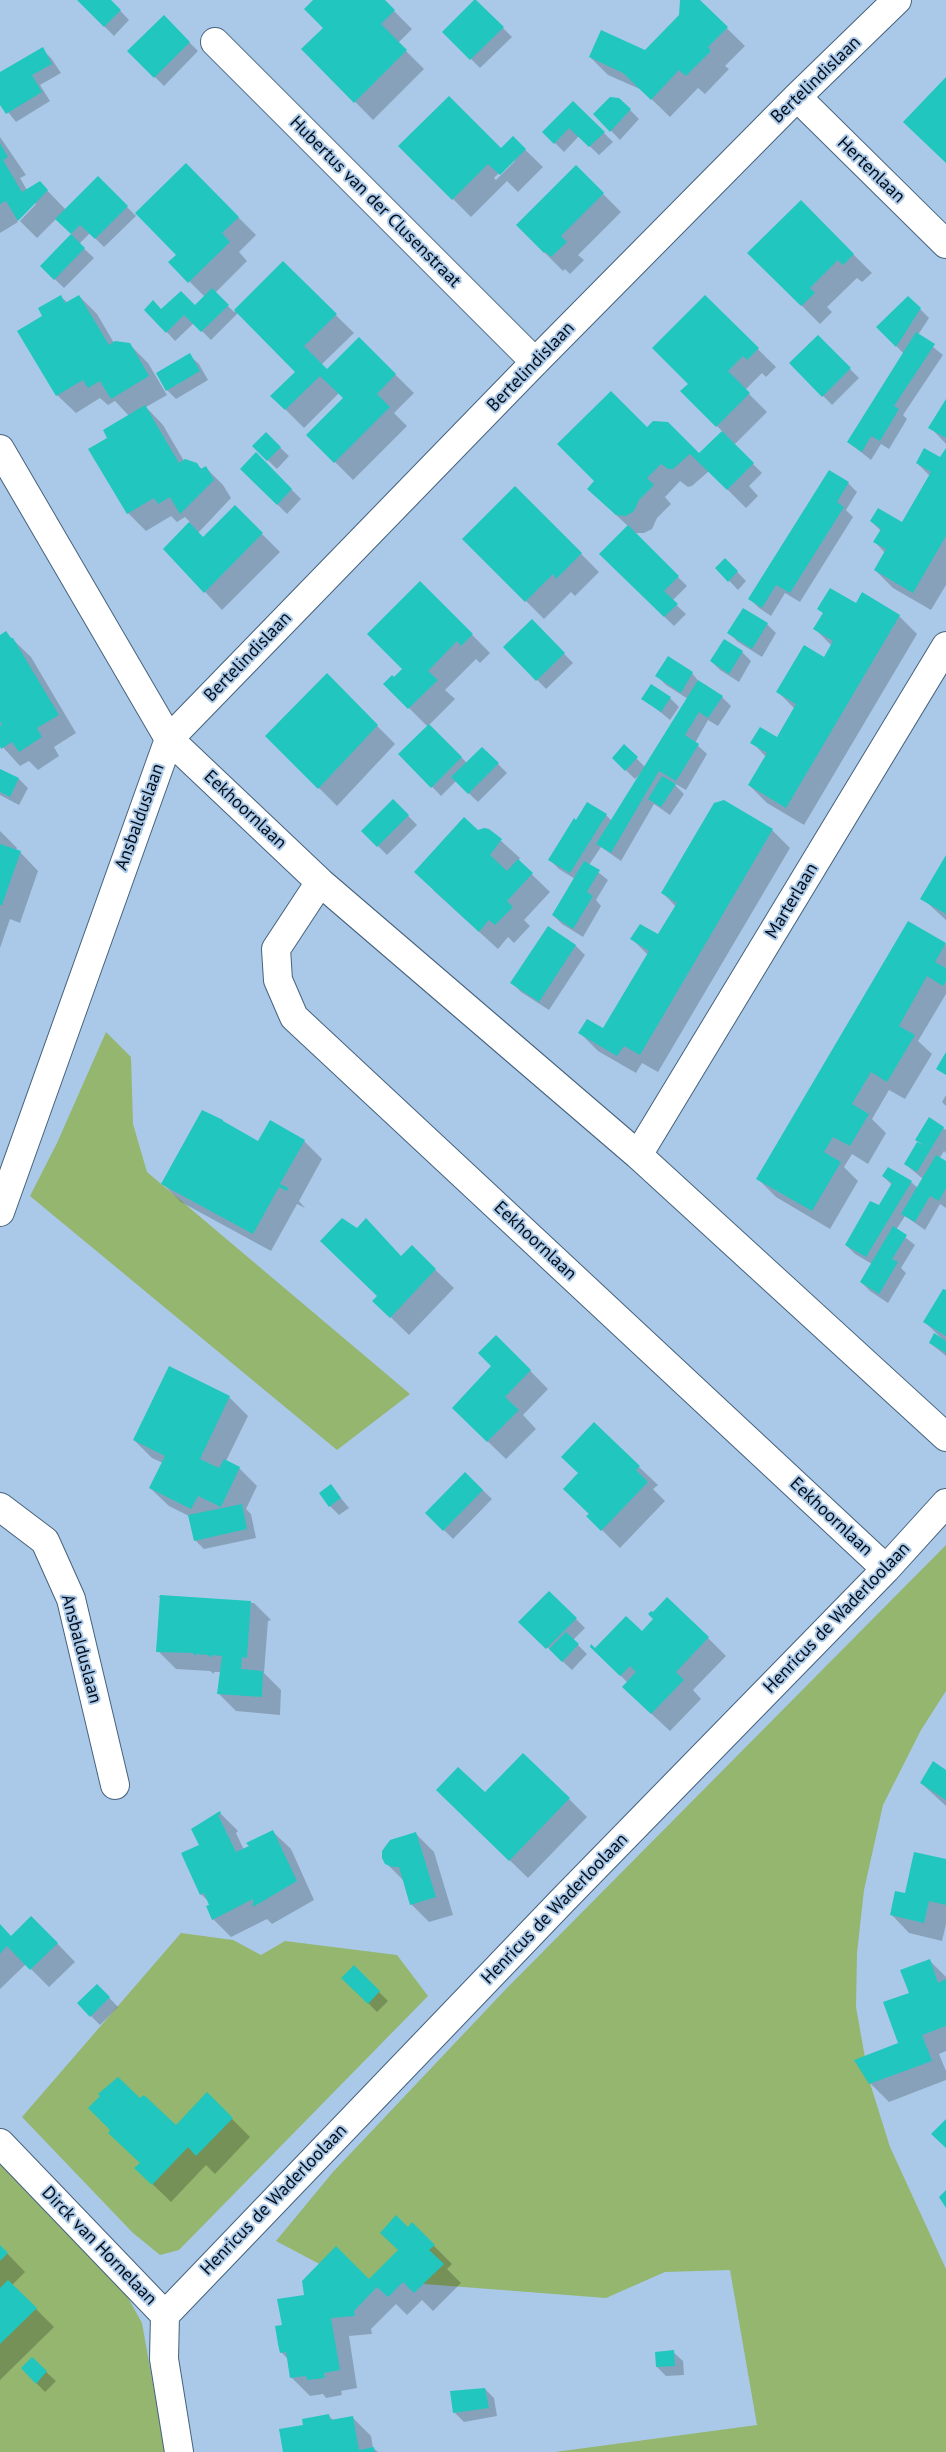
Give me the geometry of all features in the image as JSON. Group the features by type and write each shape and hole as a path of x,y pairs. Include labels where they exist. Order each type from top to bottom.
{"street":[{"name":"Bertelindislaan","path":"169,739 535,362 797,97 897,0"},
{"name":"Hubertus van der Clusenstraat","path":"215,42 535,362"},
{"name":"Hertenlaan","path":"797,97 946,244"},
{"path":"0,449 169,739"},
{"name":"Marterlaan","path":"638,1155 946,646"},
{"name":"Eekhoornlaan","path":"169,739 320,882 638,1155 946,1437"},
{"name":"Ansbalduslaan","path":"0,1212 169,739"},
{"name":"Eekhoornlaan","path":"320,882 276,949 278,980 294,1016 886,1569"},
{"name":"Henricus de Waderloolaan","path":"165,2315 562,1901 886,1569 946,1503"},
{"name":"Ansbalduslaan","path":"0,1508 45,1541 71,1599 115,1785"},
{"name":"Dirck van Hornelaan","path":"0,2143 165,2315 164,2359 179,2452"}],"green space":[{"path":"106,1032 131,1057 133,1124 147,1172 410,1394 337,1450 30,1196 57,1143"},
{"path":"946,1545 946,1691 921,1730 883,1805 864,1890 857,1953 856,2007 869,2080 890,2147 946,2269 946,2452 555,2452 757,2425 730,2270 665,2272 606,2298 346,2278 276,2241 333,2172 506,1989"},
{"path":"181,1933 233,1940 261,1955 285,1941 397,1955 428,1996 179,2250 160,2255 133,2233 22,2117"},
{"path":"0,2159 53,2213 127,2296 142,2323 165,2452 0,2452"}],"building":[{"path":"77,0 111,0 121,10 104,27"},
{"path":"313,0 385,0 395,10 381,24 407,50 354,103 301,49 323,28 304,9"},
{"path":"474,0 504,27 470,60 442,32"},
{"path":"680,0 700,0 728,27 708,47 711,51 686,76 679,70 651,100 623,73 589,57 601,30 645,50 679,15"},
{"path":"164,15 190,42 154,78 127,51"},
{"path":"43,47 52,64 32,75 42,92 6,114 0,105 0,72"},
{"path":"946,77 946,163 903,122"},
{"path":"449,96 501,148 513,136 526,149 500,175 488,164 452,200 398,146"},
{"path":"610,97 619,98 631,109 610,132 593,114"},
{"path":"573,101 605,132 589,147 569,128 554,144 542,132"},
{"path":"0,143 8,157 3,160 22,192 40,181 48,190 18,221 6,201 0,204"},
{"path":"186,163 239,217 222,233 230,242 188,283 168,262 176,255 135,213"},
{"path":"576,165 604,193 561,236 567,242 551,257 546,252 544,253 516,225"},
{"path":"98,176 128,206 95,239 80,225 71,234 55,219"},
{"path":"801,200 854,254 843,265 838,260 810,288 815,293 801,306 747,253"},
{"path":"71,234 85,248 54,280 40,266"},
{"path":"283,261 337,314 304,346 327,369 359,337 396,374 377,394 390,407 334,463 306,435 343,398 320,376 285,410 270,396 295,372 234,310"},
{"path":"212,288 229,305 201,332 184,315 166,333 144,310 153,300 161,309 181,291 195,305"},
{"path":"61,295 65,303 79,295 109,345 115,341 130,343 149,376 111,399 100,381 88,388 83,380 56,396 17,331 42,316 38,308"},
{"path":"705,295 759,348 747,360 743,356 728,371 750,393 716,427 680,391 688,384 652,348"},
{"path":"908,296 921,308 896,347 876,327"},
{"path":"916,332 935,344 894,406 899,409 880,441 871,436 862,452 847,442"},
{"path":"818,335 851,368 822,397 789,363"},
{"path":"190,353 200,371 166,391 156,373"},
{"path":"611,391 647,427 653,421 668,422 699,453 722,431 754,463 727,490 690,454 673,469 668,469 661,464 647,478 654,485 639,500 634,511 626,516 616,515 587,489 594,481 557,444"},
{"path":"946,399 946,438 928,428"},
{"path":"145,405 179,463 185,459 197,463 201,469 206,466 214,480 180,514 170,497 158,504 154,498 127,514 88,449 107,438 103,430"},
{"path":"266,432 281,447 267,461 252,446"},
{"path":"924,448 940,457 946,448 946,536 913,593 874,570 886,549 873,542 881,529 870,521 878,508 902,522 931,472 916,463"},
{"path":"256,452 292,489 277,505 240,469"},
{"path":"829,470 849,482 837,502 844,507 790,593 776,585 762,608 748,599"},
{"path":"515,486 582,553 556,579 553,574 525,602 462,539"},
{"path":"235,505 263,533 204,593 163,549 189,522 203,537"},
{"path":"628,525 679,576 664,591 678,604 664,617 599,554"},
{"path":"725,558 738,571 728,582 715,568"},
{"path":"420,581 473,634 461,646 457,641 428,671 438,680 408,709 383,684 402,669 367,634"},
{"path":"830,588 856,603 862,592 900,615 786,808 748,785 767,753 750,743 760,727 777,737 796,704 776,692 804,645 824,657 833,641 813,629 823,613 817,609"},
{"path":"743,608 768,623 752,649 727,633"},
{"path":"532,619 565,653 536,681 503,647"},
{"path":"6,631 13,638 59,715 37,728 42,737 19,752 12,742 1,749 0,746 0,726 2,725 0,721 0,635"},
{"path":"724,639 743,651 729,674 710,661"},
{"path":"668,656 693,672 681,693 655,676"},
{"path":"327,673 378,725 318,789 265,736"},
{"path":"698,680 723,696 708,718 699,712 685,735 699,744 676,781 659,771 611,853 596,844"},
{"path":"651,684 671,697 661,712 641,699"},
{"path":"429,724 462,757 431,788 398,754"},
{"path":"624,744 638,757 625,771 612,758"},
{"path":"482,747 499,763 468,794 451,777"},
{"path":"0,769 19,778 10,797 0,792"},
{"path":"662,776 676,784 661,807 648,799"},
{"path":"393,799 409,815 377,847 361,831"},
{"path":"724,800 773,829 640,1055 624,1046 617,1056 578,1033 587,1019 603,1028 649,951 630,939 640,924 658,934 677,903 661,893 714,803"},
{"path":"587,802 607,814 570,873 548,860 574,818 576,820"},
{"path":"464,817 478,830 489,829 502,839 490,855 507,871 518,859 533,873 507,901 513,907 495,925 489,920 479,932 414,872"},
{"path":"0,844 21,851 2,905 0,905"},
{"path":"946,855 946,914 920,899"},
{"path":"584,861 600,870 587,892 593,896 573,929 552,915"},
{"path":"908,921 946,943 935,962 946,968 946,981 943,986 927,976 899,1026 915,1035 887,1082 871,1072 852,1104 869,1114 850,1146 833,1137 824,1152 841,1162 812,1211 756,1179"},
{"path":"548,926 576,945 539,1002 510,983"},
{"path":"946,1052 946,1075 936,1069"},
{"path":"202,1110 258,1141 270,1120 305,1140 280,1184 288,1188 287,1191 279,1187 253,1234 161,1184"},
{"path":"929,1117 944,1127 917,1172 904,1164 917,1142 927,1147 915,1140"},
{"path":"936,1155 946,1161 946,1188 939,1201 930,1196 915,1222 901,1214"},
{"path":"888,1167 912,1181 866,1257 845,1245 870,1201 879,1205 892,1183 882,1176"},
{"path":"342,1218 357,1228 366,1218 401,1256 412,1245 436,1269 390,1318 372,1301 377,1296 320,1241"},
{"path":"893,1226 907,1235 892,1259 898,1262 879,1294 860,1282"},
{"path":"943,1289 946,1290 946,1336 923,1322"},
{"path":"934,1333 946,1341 946,1353 929,1343"},
{"path":"496,1335 531,1370 505,1397 519,1410 487,1442 452,1408 491,1366 478,1353"},
{"path":"169,1366 230,1396 200,1459 219,1468 224,1459 240,1467 221,1507 198,1496 191,1509 149,1488 165,1456 133,1440"},
{"path":"594,1422 640,1466 636,1470 648,1482 601,1531 586,1516 589,1514 563,1489 578,1473 561,1457"},
{"path":"465,1472 483,1490 443,1531 425,1513"},
{"path":"331,1484 341,1498 329,1507 319,1493"},
{"path":"242,1504 247,1529 194,1541 188,1515"},
{"path":"549,1591 577,1618 546,1649 518,1622"},
{"path":"160,1595 251,1601 247,1658 242,1657 241,1669 263,1671 262,1697 217,1694 222,1656 212,1655 212,1657 196,1654 195,1656 193,1653 156,1652"},
{"path":"667,1597 709,1637 676,1672 684,1680 651,1714 622,1687 636,1672 630,1666 620,1676 590,1647 591,1644 595,1648 626,1616 642,1631 653,1619 648,1614 651,1611 653,1612"},
{"path":"566,1632 579,1644 562,1662 549,1649"},
{"path":"523,1753 570,1798 509,1861 436,1790 458,1767 485,1792"},
{"path":"933,1761 946,1770 946,1800 920,1783"},
{"path":"220,1811 221,1814 218,1815 236,1852 249,1846 246,1843 273,1830 297,1881 253,1907 253,1899 212,1920 206,1906 209,1905 204,1893 200,1895 181,1853 199,1845 191,1829"},
{"path":"416,1832 436,1897 410,1905 399,1867 385,1864 382,1858 382,1851 390,1840"},
{"path":"914,1852 946,1859 946,1905 929,1901 924,1923 890,1915 895,1891 905,1893"},
{"path":"31,1916 58,1943 30,1970 7,1946 0,1954 0,1924 11,1936"},
{"path":"930,1959 938,1983 946,1979 946,2026 922,2035 932,2061 869,2084 854,2060 898,2043 883,2002 909,1993 900,1970"},
{"path":"354,1965 380,1991 368,2004 341,1978"},
{"path":"97,1984 110,1997 90,2017 77,2003"},
{"path":"118,2077 140,2098 144,2095 176,2125 207,2092 233,2118 196,2156 188,2147 152,2185 134,2168 140,2163 108,2133 110,2130 88,2108 100,2096 98,2094"},
{"path":"946,2119 946,2148 931,2134"},
{"path":"946,2190 946,2208 939,2197"},
{"path":"396,2215 408,2227 412,2222 435,2245 429,2250 444,2264 414,2293 403,2282 388,2297 377,2287 354,2311 355,2316 331,2318 340,2370 324,2373 325,2378 307,2380 306,2376 290,2378 286,2352 280,2353 275,2326 282,2325 277,2299 304,2295 302,2281 336,2246 369,2279 398,2250 380,2233"},
{"path":"0,2245 8,2253 0,2261"},
{"path":"8,2280 37,2308 0,2344 0,2288"},
{"path":"674,2350 675,2366 656,2367 655,2352"},
{"path":"32,2357 47,2371 36,2384 21,2368"},
{"path":"485,2388 489,2408 453,2413 450,2391"},
{"path":"329,2414 330,2420 353,2416 359,2450 374,2447 375,2452 283,2452 279,2429 303,2425 302,2419"}]}
